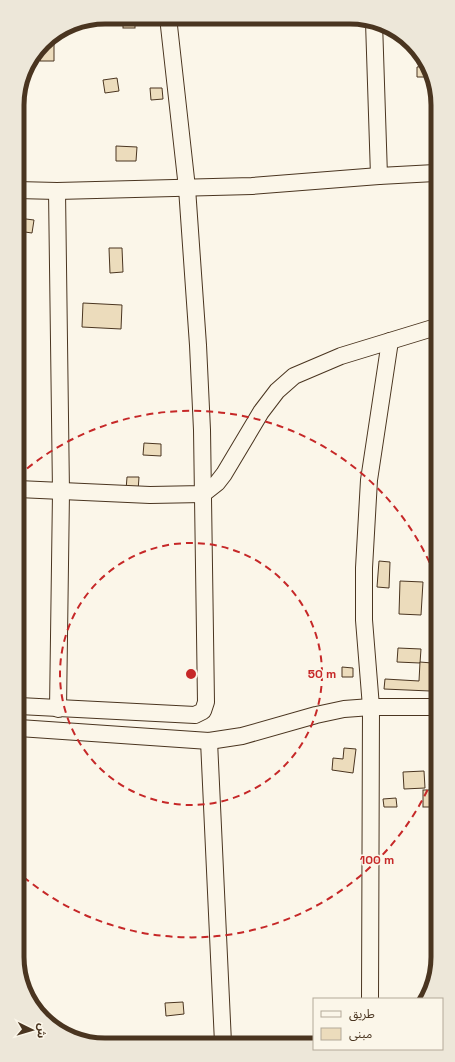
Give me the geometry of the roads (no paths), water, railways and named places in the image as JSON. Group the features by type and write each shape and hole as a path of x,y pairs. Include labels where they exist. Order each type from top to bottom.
{"street":[{"path":"24,706 195,715 203,711 206,702 199,353 187,188 169,24"},
{"path":"374,28 379,176"},
{"path":"24,190 57,191 187,188 295,183 431,173"},
{"path":"57,191 61,492 58,709"},
{"path":"24,489 158,495 203,494 217,483 224,474 261,412 277,391 294,376 341,356 431,329"},
{"path":"370,998 371,706 364,620 365,520 375,436 390,341"},
{"path":"24,728 208,741 242,736 316,715 371,706 431,707"},
{"path":"208,741 223,1038"}]}
